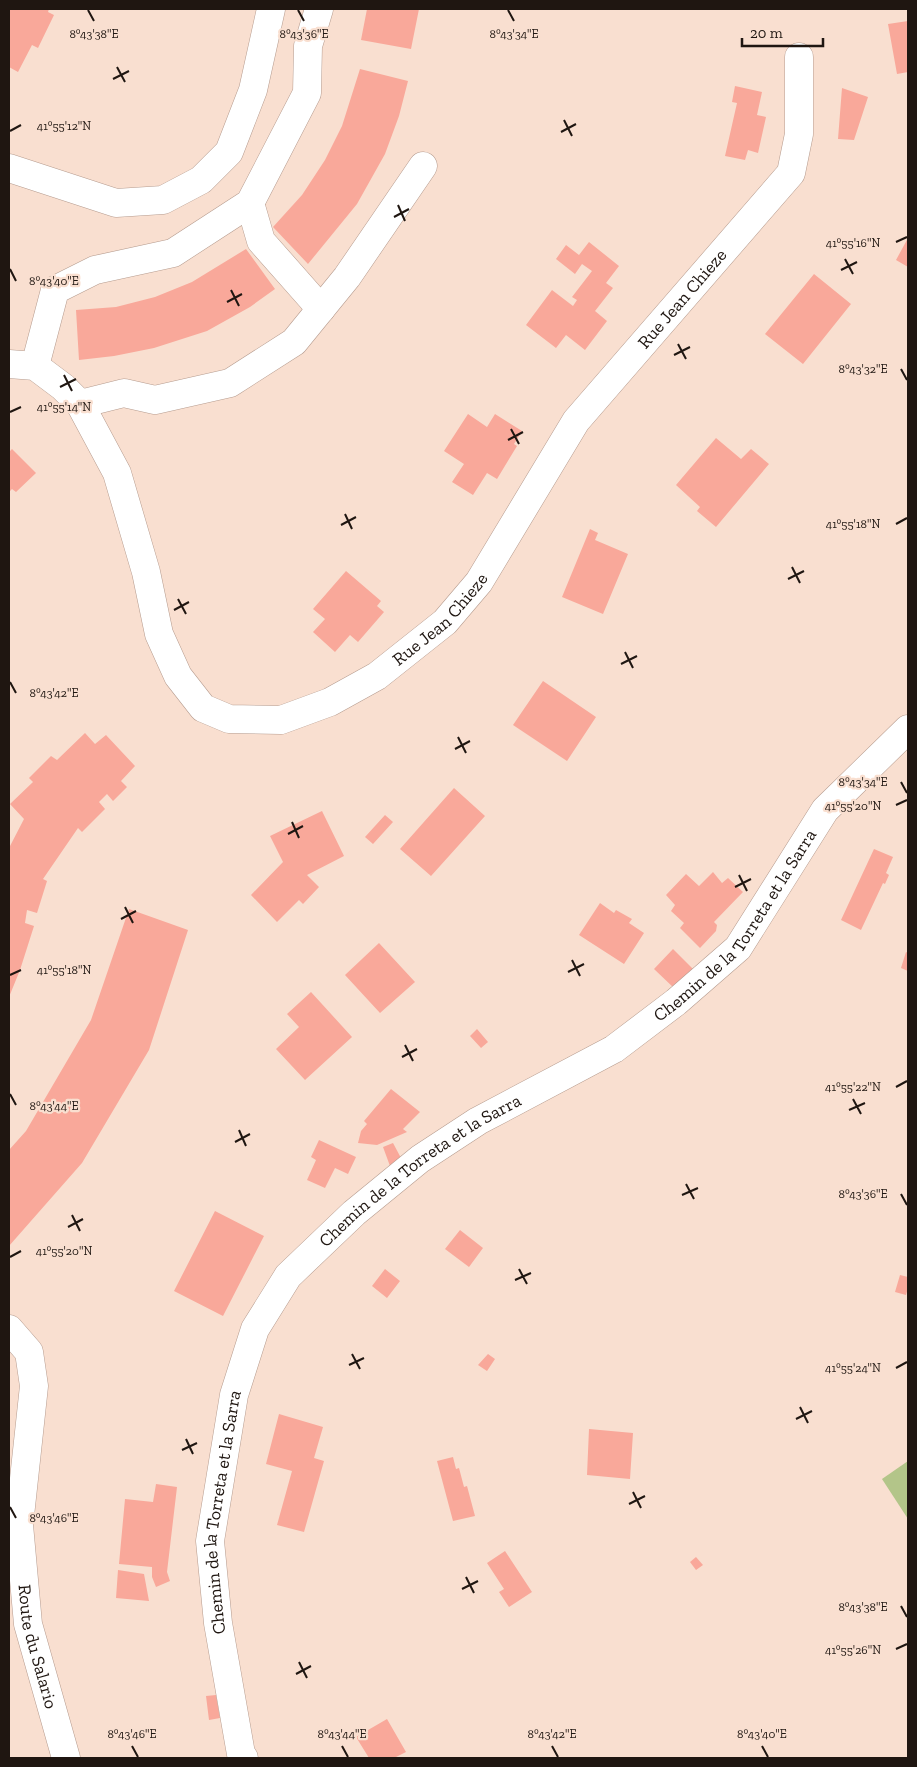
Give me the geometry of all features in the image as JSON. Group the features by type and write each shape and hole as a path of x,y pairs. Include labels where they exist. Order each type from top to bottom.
{"street":[{"path":"9,168 116,204 163,200 201,180 229,152 253,90 271,9"},
{"path":"22,365 55,290 95,270 173,253 250,203 307,93 308,46 319,9"},
{"name":"Rue Jean Chieze","path":"22,365 63,387 80,404 116,473 146,572 159,634 178,676 203,708 229,719 281,720 330,702 377,676 445,622 479,582 576,421 791,173 799,134 798,57"},
{"path":"80,404 124,393 155,400 230,383 294,342 347,277 423,166"},
{"path":"250,203 261,241 321,309"},
{"name":"Chemin de la Torreta et la Sarra","path":"244,1758 241,1754 218,1623 210,1541 234,1395 255,1329 288,1276 354,1213 420,1159 478,1122 614,1049 676,1002 738,948 825,810 908,729"},
{"name":"Route du Salario","path":"9,1329 28,1352 34,1386 19,1525 28,1624 66,1758"}],"green space":[{"path":"908,1461 908,1519 882,1479"}],"building":[{"path":"9,9 49,9 48,12 54,15 38,48 32,45 18,72 9,67"},
{"path":"367,9 419,9 411,49 361,40"},
{"path":"908,21 908,72 897,74 888,24"},
{"path":"360,69 408,81 399,116 385,154 357,204 308,264 273,227 302,195 325,160 342,126"},
{"path":"735,86 762,92 757,115 766,117 758,153 748,150 745,160 725,156 737,103 732,102"},
{"path":"842,88 868,97 854,140 838,139"},
{"path":"908,238 908,267 896,260"},
{"path":"589,242 619,266 606,283 613,288 595,311 607,321 585,350 566,335 556,348 526,325 552,290 573,306 577,300 572,297 592,271 582,264 575,274 556,259 566,245 579,255"},
{"path":"246,249 275,289 250,307 207,331 154,348 114,356 79,360 76,310 116,307 155,297 192,282"},
{"path":"814,274 851,304 803,364 765,334"},
{"path":"468,414 487,427 495,414 522,431 514,444 517,446 497,479 487,473 473,495 452,482 464,464 444,451"},
{"path":"716,438 741,459 751,449 769,464 716,527 697,511 700,507 676,485"},
{"path":"12,449 36,473 16,492 12,489 9,492 9,452"},
{"path":"590,529 598,533 595,540 628,554 603,614 562,597"},
{"path":"346,571 381,601 377,606 384,612 358,642 350,635 335,652 313,632 325,619 313,609"},
{"path":"543,681 596,717 567,761 513,725"},
{"path":"85,733 95,744 106,735 135,766 121,781 127,787 113,801 107,794 99,802 105,809 82,832 78,828 43,879 47,881 37,913 27,910 25,923 34,926 9,997 9,848 24,819 10,804 33,782 29,778 51,756 57,760"},
{"path":"454,788 485,816 431,876 400,849"},
{"path":"322,811 344,856 307,875 319,887 303,904 299,900 277,922 251,895 283,862 270,836"},
{"path":"385,815 393,822 373,844 365,837"},
{"path":"874,849 893,857 886,873 889,875 885,884 883,883 861,930 841,920"},
{"path":"713,872 722,883 728,878 743,892 714,922 717,925 716,931 700,948 680,928 684,923 671,911 675,905 666,895 686,874 699,886"},
{"path":"600,903 614,913 616,910 632,919 629,923 644,933 624,964 579,935"},
{"path":"129,909 188,930 149,1050 82,1163 9,1246 9,1150 26,1131 91,1020"},
{"path":"379,943 415,982 380,1013 345,975"},
{"path":"673,949 693,969 675,989 654,969"},
{"path":"906,952 908,953 908,971 901,968"},
{"path":"311,992 352,1037 305,1080 276,1049 299,1027 287,1014"},
{"path":"477,1029 488,1042 481,1048 470,1036"},
{"path":"391,1089 420,1112 403,1129 407,1132 377,1145 358,1143 361,1131 367,1124 364,1121"},
{"path":"319,1140 356,1157 348,1174 335,1168 325,1188 307,1180 316,1160 311,1157"},
{"path":"393,1143 401,1158 390,1166 383,1147"},
{"path":"215,1211 264,1236 223,1316 174,1291"},
{"path":"460,1230 483,1248 469,1267 445,1249"},
{"path":"385,1269 400,1281 387,1298 372,1286"},
{"path":"900,1275 908,1277 906,1295 895,1292"},
{"path":"488,1354 495,1359 487,1371 478,1365"},
{"path":"279,1414 323,1427 314,1458 324,1461 304,1532 277,1525 292,1471 266,1464"},
{"path":"589,1429 633,1433 630,1479 587,1475"},
{"path":"453,1457 456,1469 459,1468 464,1487 467,1486 475,1516 453,1521 437,1461"},
{"path":"156,1484 177,1487 167,1572 170,1581 156,1587 152,1577 152,1567 119,1564 125,1499 153,1502"},
{"path":"505,1551 532,1592 509,1607 499,1592 504,1589 487,1563"},
{"path":"696,1557 703,1565 696,1570 690,1562"},
{"path":"118,1570 144,1574 149,1601 116,1598"},
{"path":"216,1695 220,1718 209,1720 206,1696"},
{"path":"387,1719 406,1752 394,1758 369,1758 356,1737"}]}
